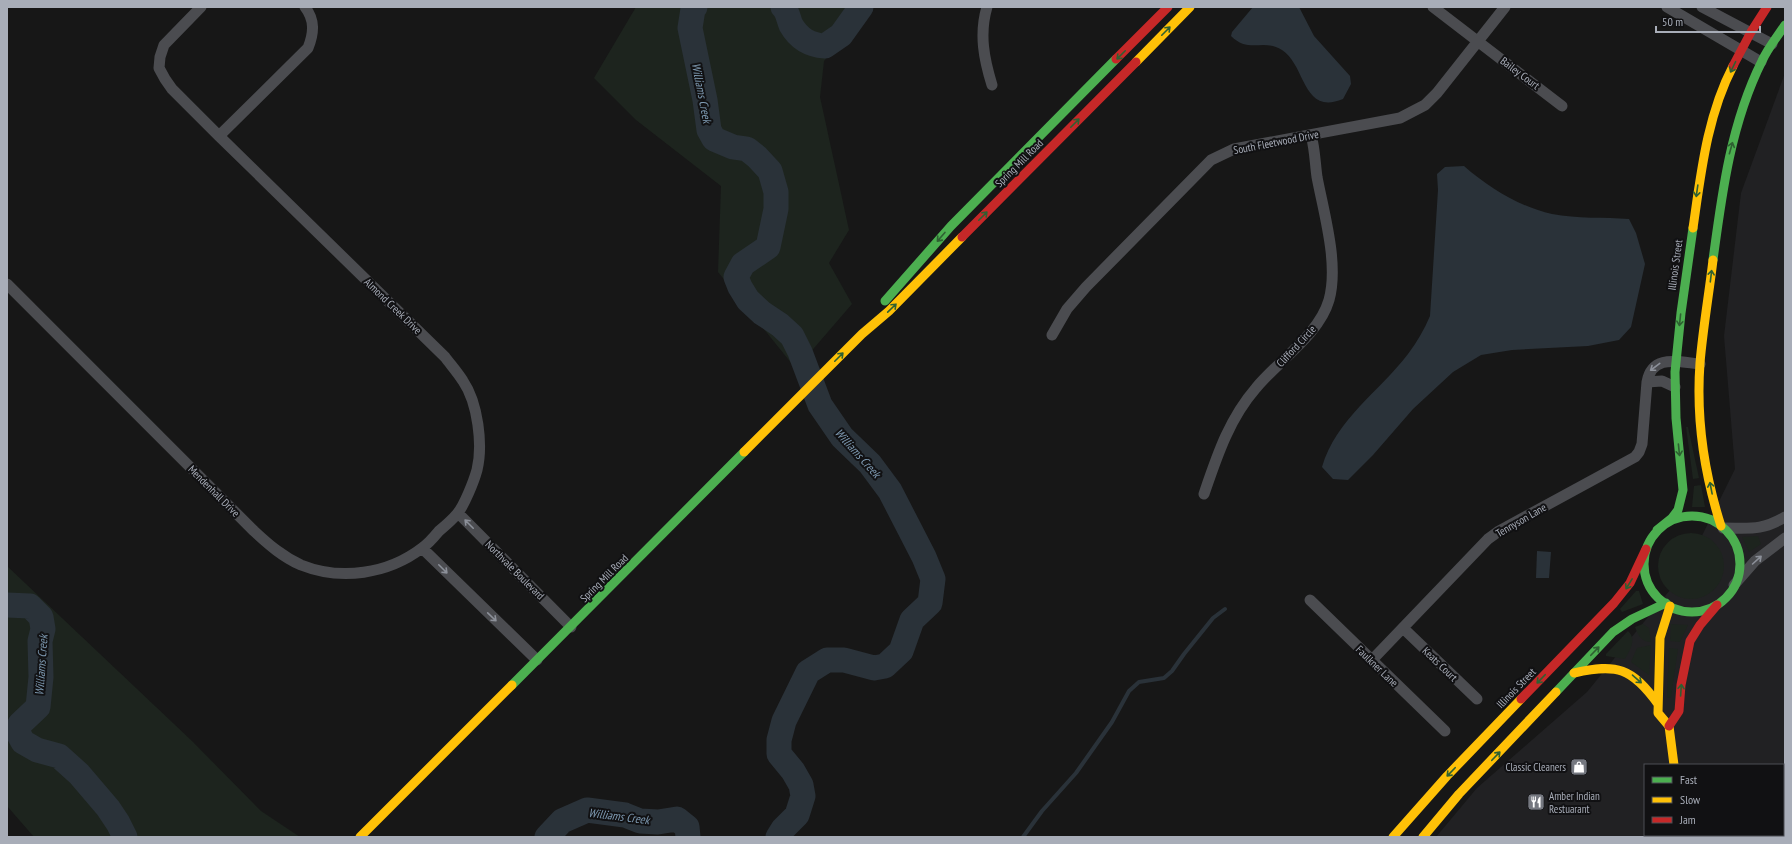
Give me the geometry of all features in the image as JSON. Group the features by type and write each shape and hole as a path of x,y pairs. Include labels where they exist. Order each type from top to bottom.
{"street":[{"name":"Almond Creek Drive","path":"201,7 164,45 160,57 159,68 172,89 445,357 464,382 473,406 478,427 479,449 477,470 458,513"},
{"path":"219,136 308,48 313,36 313,27 311,17 305,7"},
{"path":"987,7 982,30 983,52 992,85"},
{"name":"Spring Mill Road","path":"862,334 883,304 950,226 1168,7"},
{"name":"Spring Mill Road","path":"360,837 862,334 889,311 1190,7"},
{"name":"Bailey Court","path":"1433,7 1562,106"},
{"name":"South Fleetwood Drive","path":"1052,335 1067,309 1086,287 1211,160 1234,149 1400,118 1425,105 1438,93 1505,7"},
{"path":"1667,7 1761,62"},
{"path":"1702,7 1772,44"},
{"name":"Illinois Street","path":"1657,530 1672,518 1678,510 1683,490 1675,387 1676,362 1681,313 1703,157 1717,105 1726,80 1751,32 1767,7"},
{"path":"1722,527 1713,501 1704,451 1699,399 1700,364 1721,197 1730,149 1761,62 1785,25"},
{"name":"Clifford Circle","path":"1204,494 1216,456 1234,417 1256,388 1310,332 1321,318 1329,301 1332,284 1332,261 1311,135"},
{"name":"Mendenhall Drive","path":"7,284 276,552 301,565 325,572 348,575 371,572 391,565 422,548 458,513"},
{"name":"Tennyson Lane","path":"1372,660 1404,628 1455,572 1496,534 1634,457 1639,452 1642,444 1648,374 1652,368 1663,362 1700,364"},
{"path":"1647,382 1662,381 1675,387"},
{"name":"Northvale Boulevard","path":"458,513 571,627"},
{"path":"1720,602 1705,609 1694,611 1683,610 1668,605 1652,590 1647,580 1645,570 1646,549 1657,530 1674,519 1683,516 1703,517 1722,527 1732,537 1739,555 1739,567 1734,586"},
{"path":"1722,527 1758,528 1775,523 1785,517"},
{"path":"1674,764 1670,726 1679,711 1681,685 1690,640 1700,625 1728,595 1755,561 1785,538"},
{"path":"422,548 537,660"},
{"name":"Illinois Street","path":"1393,837 1447,776 1614,603 1630,583 1646,549"},
{"name":"Faulkner Lane","path":"1310,600 1445,731"},
{"path":"1423,837 1459,794 1619,627 1629,619 1668,605"},
{"path":"1668,605 1660,638 1658,713 1670,726"},
{"name":"Keats Court","path":"1404,628 1477,699"},
{"path":"1574,673 1604,667 1624,670 1636,677 1650,692 1658,704"}],"shaded area":[{"path":"636,7 874,7 824,61 820,97 849,230 829,263 852,304 796,369 718,272 721,186 636,120 594,78"},
{"path":"1253,7 1299,7 1314,36 1350,76 1351,84 1343,99 1330,102 1320,101 1312,95 1290,57 1282,50 1269,45 1244,44 1231,36 1232,32"},
{"path":"1785,73 1785,837 1436,837 1477,788 1587,692 1683,574 1735,469 1724,336 1741,193"},
{"path":"1464,166 1505,196 1540,211 1571,217 1629,219 1636,233 1645,264 1631,327 1619,340 1588,346 1512,350 1481,355 1453,372 1413,409 1373,455 1348,480 1333,479 1322,467 1337,434 1359,407 1397,368 1420,336 1430,316 1438,190 1437,174 1445,167"},
{"path":"1686,427 1688,427 1699,478 1693,479"},
{"path":"1701,485 1705,507 1692,507 1694,486"},
{"path":"1685,533 1697,533 1709,538 1719,548 1724,560 1722,579 1709,594 1697,599 1685,599 1673,594 1663,584 1658,572 1658,560 1663,548 1673,538"},
{"path":"1758,536 1761,544 1749,552 1742,537"},
{"path":"1537,551 1551,552 1549,578 1536,578"},
{"path":"7,566 192,741 261,811 300,837 34,837 7,806"},
{"path":"1636,591 1639,591 1643,604 1622,612 1620,609"},
{"path":"1643,624 1649,628 1651,642 1640,638 1637,633 1635,627"},
{"path":"1671,624 1688,625 1680,642 1670,641"},
{"path":"1628,631 1632,637 1632,645 1625,659 1606,656 1606,654"},
{"path":"1651,645 1649,675 1631,662 1637,648"},
{"path":"1669,648 1678,649 1671,697 1667,698"}],"waterway":[{"name":"Williams Creek","path":"695,7 693,9 690,28 705,100 709,130 714,139 733,147 747,149 757,157 770,171 776,192 776,209 768,247 743,264 736,277 740,287 748,300 792,336 800,352 820,405 842,437 870,464 890,491 924,557 933,579 930,603 912,620 901,651 885,666 874,668 844,660 827,660 808,672 784,721 779,740 779,754 793,771 801,785 803,796 797,815 783,829 778,837"},
{"name":"Williams Creek","path":"783,7 787,13 791,25 801,38 810,43 825,46 841,35 861,7"},
{"name":"Williams Creek","path":"7,605 30,606 41,617 43,629 40,641 41,677 38,707 20,724 17,731 23,742 37,750 59,756 79,774 108,808 125,837"},
{"path":"1023,837 1042,811 1076,773 1112,722 1129,691 1139,682 1164,678 1172,671 1213,618 1225,609"},
{"name":"Williams Creek","path":"547,837 562,821 587,810 625,815 640,821 658,822 677,819 687,827 688,837"}],"traffic: fast":[{"path":"1713,260 1724,184 1735,133 1751,85 1764,56 1785,25"},
{"path":"885,301 951,226 1116,59"},
{"path":"1657,530 1672,518 1678,510 1683,490 1676,418 1675,372 1681,313 1693,228"},
{"path":"512,685 744,452"},
{"path":"1692,516 1710,520 1726,530 1736,546 1740,564 1736,582 1726,598 1710,608 1692,612 1674,608 1658,598 1648,582 1644,564 1648,546 1658,530 1674,520 1692,516"},
{"path":"1556,692 1613,632 1632,619 1666,603"}],"traffic: slow":[{"path":"1136,62 1190,7"},
{"path":"1693,228 1706,145 1717,105 1733,66"},
{"path":"744,452 862,334 889,311 962,237"},
{"path":"1713,260 1700,363 1699,404 1700,425 1706,466 1721,526"},
{"path":"1670,606 1660,638 1658,713 1669,726 1674,764"},
{"path":"1574,673 1602,669 1622,671 1640,683 1658,704"},
{"path":"360,837 512,685"},
{"path":"1423,837 1459,794 1556,692"},
{"path":"1393,837 1447,776 1521,699"}],"traffic: jam":[{"path":"1116,59 1168,7"},
{"path":"1733,66 1751,32 1767,7"},
{"path":"962,237 1136,62"},
{"path":"1521,699 1614,603 1630,583 1646,549"},
{"path":"1669,726 1679,711 1681,685 1690,641 1700,625 1717,605"}],"place":[{"name":"Classic Cleaners","path":"1579,767"},
{"name":"Amber Indian Restuarant","path":"1536,802"}]}
